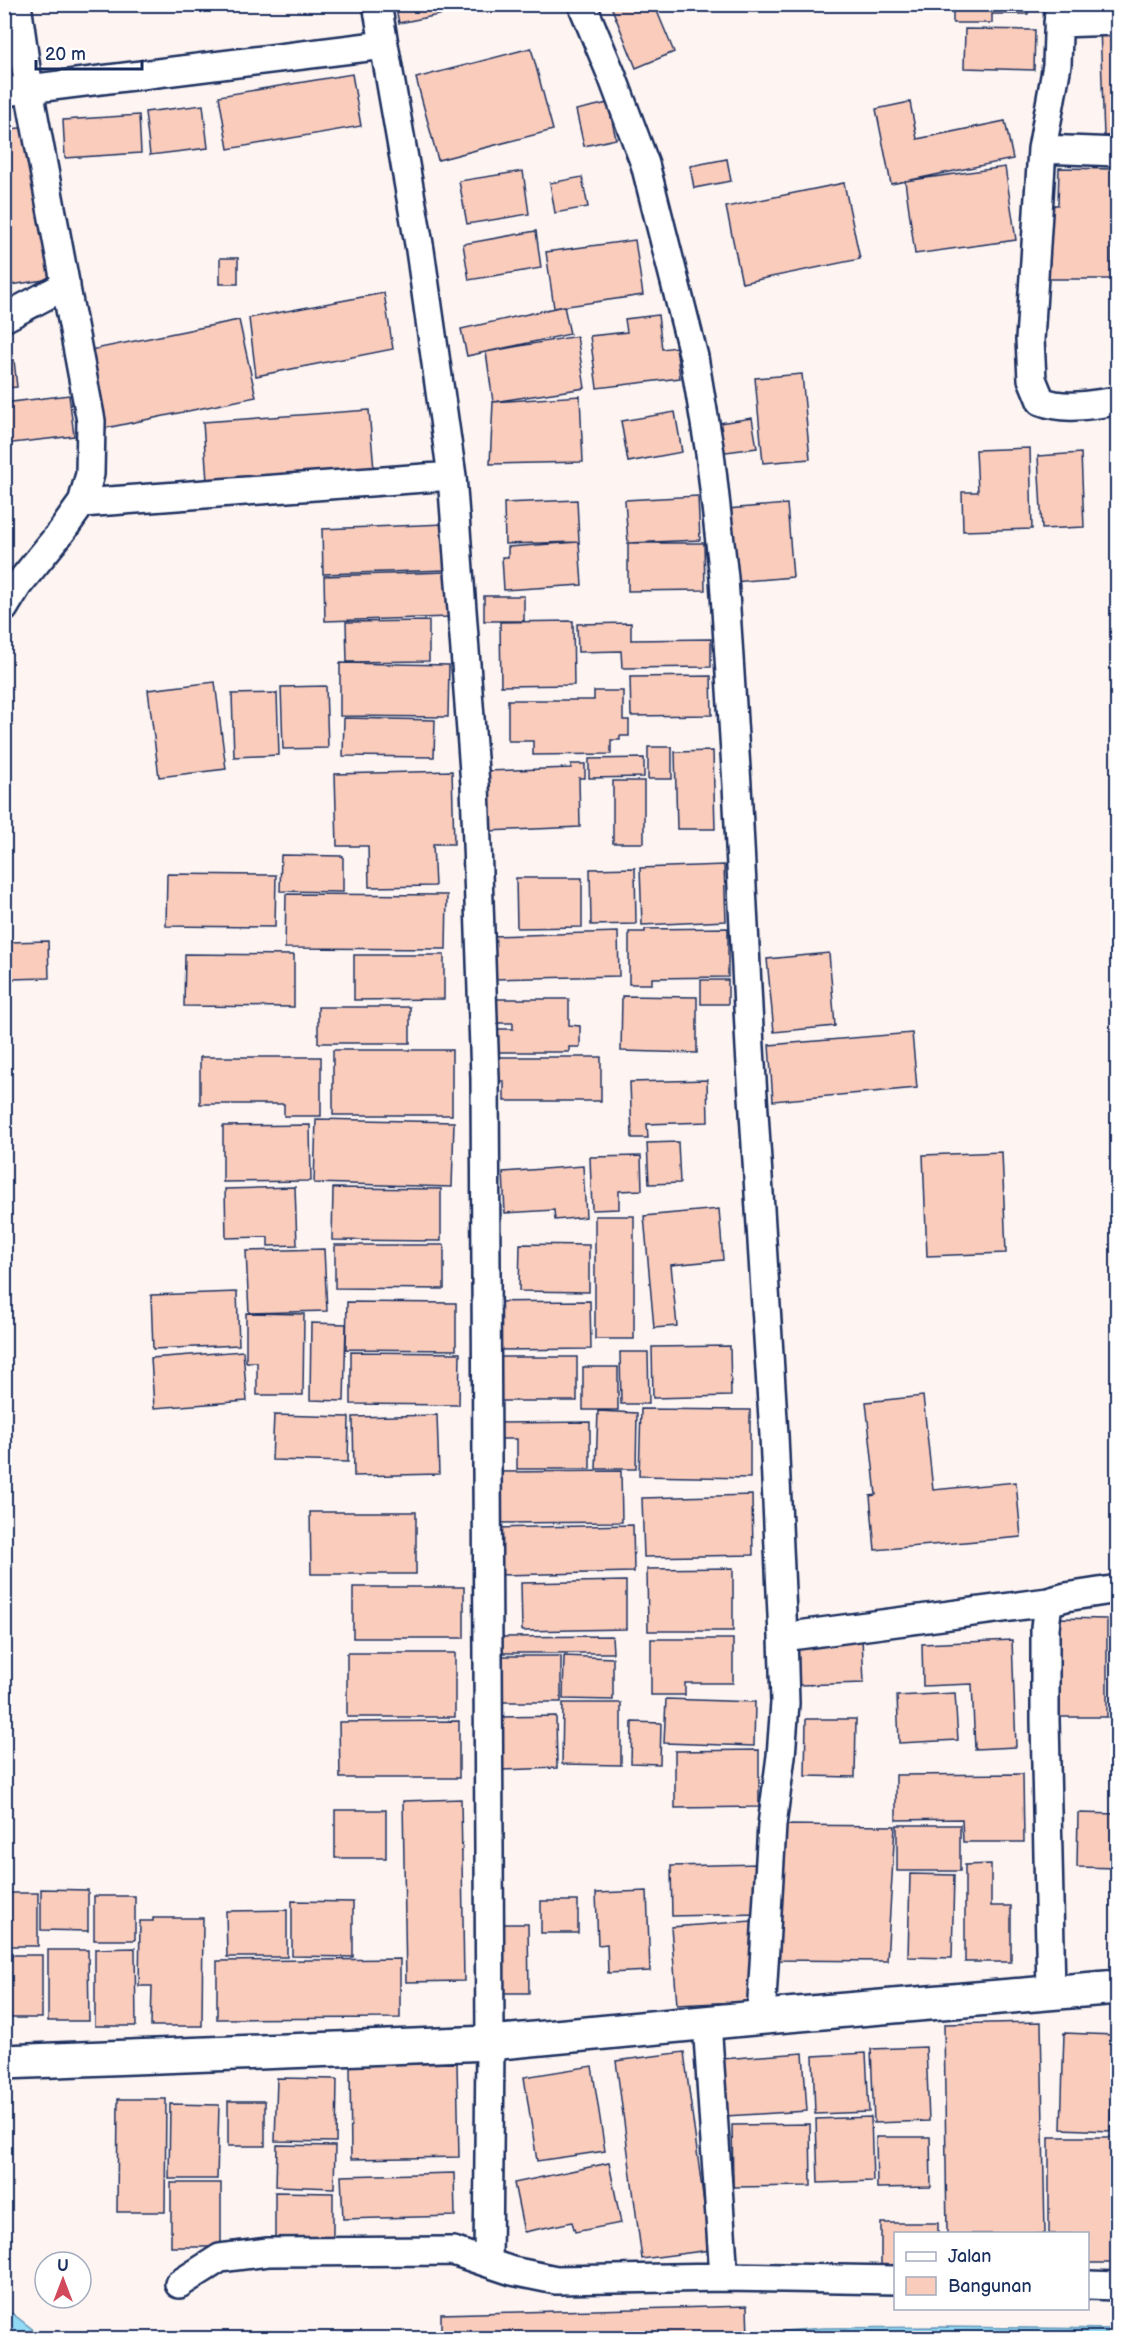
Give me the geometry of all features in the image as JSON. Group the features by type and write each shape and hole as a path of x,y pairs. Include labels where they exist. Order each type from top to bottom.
{"highway":[{"path":"4,2062 490,2043 1051,1991 1118,1987"}],"street":[{"path":"4,608 18,585 82,503 90,474 91,421 66,285 17,91 17,4"},
{"path":"377,4 420,250 452,476 475,785 485,1078 490,2043 488,2263"},
{"path":"582,4 645,164 694,357 710,453 724,578 771,1379 785,1703 772,1825 761,2017"},
{"path":"1118,21 1059,14 1057,65 1042,149 1029,340 1032,379 1041,401 1053,405 1071,406 1118,401"},
{"path":"17,91 384,45"},
{"path":"1042,149 1118,152"},
{"path":"4,318 66,285"},
{"path":"82,503 452,476"},
{"path":"783,1637 1048,1602 1118,1589"},
{"path":"1048,1602 1045,1720 1051,1991"},
{"path":"707,2022 724,2277"},
{"path":"179,2284 220,2258 268,2252 453,2251 512,2271 556,2280 724,2277 894,2280"},
{"path":"1089,2285 1118,2286"}],"water":[{"path":"5,2308 44,2338 5,2338"},
{"path":"823,2328 1117,2329 1117,2338 759,2338 759,2333"}],"building":[{"path":"395,4 442,4 444,14 399,23"},
{"path":"615,4 654,4 674,52 636,68 611,6"},
{"path":"953,4 1028,4 1028,14 992,14 992,23 953,23"},
{"path":"1066,4 1118,4 1118,9 1067,11"},
{"path":"1118,26 1118,135 1104,136 1100,27"},
{"path":"965,29 1035,30 1034,70 964,68"},
{"path":"531,48 553,130 438,160 416,78"},
{"path":"352,74 361,126 228,149 219,96"},
{"path":"910,102 917,139 1005,121 1013,159 891,184 876,109"},
{"path":"608,103 616,139 584,146 576,110"},
{"path":"203,105 208,148 150,155 145,112"},
{"path":"4,112 9,112 11,129 28,127 51,279 4,286"},
{"path":"139,115 141,153 65,158 63,120"},
{"path":"727,159 731,181 694,188 690,166"},
{"path":"1005,167 1016,240 915,254 905,181"},
{"path":"1059,168 1112,169 1112,279 1041,279 1042,205 1058,205"},
{"path":"523,171 529,214 467,224 459,181"},
{"path":"582,177 588,207 555,213 550,183"},
{"path":"844,183 860,259 742,283 726,207"},
{"path":"536,231 541,268 469,280 463,244"},
{"path":"635,240 643,295 554,308 546,252"},
{"path":"220,258 238,258 238,284 220,284"},
{"path":"384,293 393,349 256,376 249,318"},
{"path":"564,306 570,334 467,356 461,329"},
{"path":"658,315 662,349 676,347 680,378 597,388 590,336 627,332 625,319"},
{"path":"239,320 256,397 101,429 85,351"},
{"path":"577,336 585,388 493,402 486,352"},
{"path":"14,360 17,387 4,388 4,361"},
{"path":"802,374 810,459 763,463 755,378"},
{"path":"69,395 74,436 4,444 4,403"},
{"path":"580,396 583,462 490,464 493,402"},
{"path":"369,410 374,470 207,482 203,422"},
{"path":"675,412 682,452 628,462 621,421"},
{"path":"752,418 757,448 718,453 713,424"},
{"path":"1030,448 1032,529 963,531 962,492 978,492 976,450"},
{"path":"1081,453 1084,527 1042,529 1038,456"},
{"path":"698,496 700,540 628,543 625,500"},
{"path":"577,500 579,542 505,544 504,503"},
{"path":"787,504 793,577 733,582 727,509"},
{"path":"445,524 447,570 323,574 322,529"},
{"path":"579,542 582,585 504,590 502,557 508,557 508,547"},
{"path":"628,543 704,543 705,590 628,591"},
{"path":"447,572 449,617 325,621 324,576"},
{"path":"484,596 524,596 524,621 484,621"},
{"path":"429,621 429,661 347,662 346,622"},
{"path":"573,621 574,685 501,686 500,622"},
{"path":"631,623 631,640 711,639 711,667 622,668 621,651 578,652 577,624"},
{"path":"340,663 449,665 448,717 340,716"},
{"path":"711,676 712,715 631,716 630,677"},
{"path":"215,682 226,769 159,777 148,690"},
{"path":"326,686 328,748 283,749 281,687"},
{"path":"594,691 623,691 623,720 629,720 629,736 620,736 620,740 611,740 611,754 533,755 533,741 508,741 508,700 594,700"},
{"path":"277,693 279,755 234,757 232,694"},
{"path":"344,718 435,720 434,757 343,756"},
{"path":"648,747 672,747 672,779 648,779"},
{"path":"713,751 715,829 677,829 675,752"},
{"path":"644,758 644,777 589,778 589,759"},
{"path":"571,764 585,764 585,778 579,778 580,827 487,831 485,771 571,768"},
{"path":"452,771 454,844 433,844 435,886 369,887 368,846 337,846 335,774"},
{"path":"613,781 644,781 644,843 613,843"},
{"path":"281,855 343,856 343,892 280,891"},
{"path":"724,865 726,921 642,925 640,868"},
{"path":"635,868 636,924 591,925 590,869"},
{"path":"167,874 276,875 275,927 166,926"},
{"path":"516,878 582,878 582,927 517,928"},
{"path":"286,894 447,895 446,949 285,948"},
{"path":"728,928 728,977 652,978 652,984 629,984 629,932 645,932 645,929"},
{"path":"618,932 619,976 493,979 492,936"},
{"path":"48,941 49,978 10,979 9,942"},
{"path":"829,953 835,1026 774,1032 767,959"},
{"path":"185,954 294,955 294,1007 184,1006"},
{"path":"354,955 444,955 444,999 354,1000"},
{"path":"701,980 728,980 728,1004 701,1004"},
{"path":"622,996 697,997 697,1053 621,1051"},
{"path":"486,999 569,999 569,1025 580,1026 580,1047 569,1047 569,1052 487,1052 487,1029 513,1029 513,1023 486,1023"},
{"path":"318,1007 410,1007 410,1043 318,1043"},
{"path":"912,1033 917,1088 773,1101 769,1045"},
{"path":"333,1050 452,1050 452,1115 333,1115"},
{"path":"200,1057 321,1057 321,1116 284,1116 284,1104 200,1104"},
{"path":"485,1057 601,1057 601,1101 504,1101 504,1081 485,1081"},
{"path":"707,1080 708,1122 647,1124 648,1138 632,1138 630,1082"},
{"path":"316,1119 454,1122 452,1187 314,1183"},
{"path":"310,1125 311,1181 223,1182 223,1126"},
{"path":"678,1142 680,1183 649,1184 647,1143"},
{"path":"1002,1152 1006,1253 927,1256 923,1155"},
{"path":"641,1156 642,1190 619,1191 619,1209 592,1210 590,1157"},
{"path":"583,1166 586,1217 555,1220 554,1210 505,1213 503,1172"},
{"path":"295,1187 297,1245 268,1246 268,1237 226,1238 225,1189"},
{"path":"333,1188 441,1189 441,1241 332,1240"},
{"path":"719,1209 723,1260 671,1265 677,1326 654,1328 644,1216"},
{"path":"595,1216 634,1216 634,1339 595,1339"},
{"path":"520,1244 589,1245 589,1292 519,1291"},
{"path":"335,1245 444,1245 444,1289 335,1288"},
{"path":"324,1249 327,1311 249,1313 246,1251"},
{"path":"237,1292 239,1345 153,1349 151,1295"},
{"path":"590,1301 591,1349 490,1350 488,1302"},
{"path":"347,1302 456,1303 456,1350 346,1349"},
{"path":"246,1313 304,1314 303,1395 257,1395 257,1362 246,1362"},
{"path":"311,1323 346,1324 344,1401 310,1400"},
{"path":"730,1346 731,1396 653,1398 652,1347"},
{"path":"243,1351 247,1401 154,1408 151,1358"},
{"path":"351,1352 460,1353 459,1405 351,1404"},
{"path":"620,1352 648,1352 649,1404 621,1404"},
{"path":"492,1357 577,1357 577,1401 492,1401"},
{"path":"583,1367 618,1367 618,1410 583,1410"},
{"path":"923,1396 933,1490 1016,1482 1021,1537 875,1550 870,1496 876,1495 866,1402"},
{"path":"641,1409 750,1410 750,1478 639,1476"},
{"path":"598,1411 637,1413 636,1469 596,1469"},
{"path":"274,1415 349,1417 348,1462 272,1460"},
{"path":"437,1415 439,1474 354,1476 353,1417"},
{"path":"590,1422 590,1469 517,1469 517,1439 493,1439 492,1423"},
{"path":"621,1471 622,1522 497,1523 497,1472"},
{"path":"752,1495 753,1555 644,1557 642,1498"},
{"path":"310,1512 416,1512 416,1574 311,1574"},
{"path":"633,1525 634,1572 496,1575 495,1528"},
{"path":"733,1568 733,1631 648,1631 647,1569"},
{"path":"626,1581 626,1629 522,1631 521,1583"},
{"path":"353,1587 464,1587 464,1638 353,1638"},
{"path":"1055,1618 1107,1619 1107,1717 1055,1717"},
{"path":"612,1636 613,1653 499,1653 499,1637"},
{"path":"862,1638 864,1683 799,1685 798,1639"},
{"path":"651,1639 733,1639 733,1683 685,1683 685,1695 651,1695"},
{"path":"1012,1640 1016,1747 975,1749 972,1684 923,1686 922,1644"},
{"path":"347,1653 455,1653 455,1717 347,1717"},
{"path":"497,1656 561,1656 561,1702 497,1702"},
{"path":"564,1656 613,1658 613,1700 563,1699"},
{"path":"955,1693 958,1740 899,1743 897,1696"},
{"path":"666,1699 755,1702 754,1746 664,1743"},
{"path":"563,1703 621,1703 621,1765 562,1764"},
{"path":"556,1716 557,1768 499,1770 498,1717"},
{"path":"806,1719 856,1719 855,1777 805,1776"},
{"path":"459,1721 459,1778 340,1778 339,1722"},
{"path":"632,1722 661,1723 660,1764 631,1763"},
{"path":"759,1750 759,1807 675,1808 675,1751"},
{"path":"1023,1774 1024,1842 963,1842 962,1819 896,1820 896,1775"},
{"path":"461,1799 464,1981 406,1982 403,1801"},
{"path":"335,1810 386,1810 386,1858 335,1858"},
{"path":"1078,1813 1118,1814 1118,1868 1077,1867"},
{"path":"779,1825 895,1826 887,1961 772,1960"},
{"path":"897,1825 960,1825 960,1871 897,1871"},
{"path":"759,1864 760,1914 672,1916 671,1866"},
{"path":"991,1864 991,1906 1011,1906 1011,1962 965,1962 965,1865"},
{"path":"910,1874 954,1875 952,1958 908,1957"},
{"path":"41,1889 88,1890 88,1931 41,1930"},
{"path":"647,1891 650,1971 608,1973 607,1944 598,1945 596,1893"},
{"path":"4,1893 38,1893 38,1946 4,1946"},
{"path":"94,1896 135,1896 135,1940 94,1940"},
{"path":"292,1901 353,1902 353,1957 292,1956"},
{"path":"541,1901 578,1901 578,1933 541,1933"},
{"path":"287,1910 287,1957 227,1957 226,1911"},
{"path":"153,1918 203,1918 202,2026 151,2026 152,1986 139,1986 140,1921 153,1921"},
{"path":"752,1921 757,2001 677,2005 671,1927"},
{"path":"497,1924 528,1924 529,1993 497,1993"},
{"path":"135,1948 136,2026 95,2026 95,1949"},
{"path":"48,1950 88,1950 89,2021 48,2021"},
{"path":"4,1955 42,1955 42,2018 4,2018"},
{"path":"400,1959 400,2018 217,2019 217,1961"},
{"path":"1041,2022 1045,2232 947,2232 944,2024"},
{"path":"1064,2033 1114,2035 1110,2131 1061,2129"},
{"path":"926,2047 929,2121 874,2123 871,2049"},
{"path":"684,2052 710,2250 642,2259 616,2061"},
{"path":"803,2053 807,2111 726,2116 722,2059"},
{"path":"866,2053 869,2112 815,2114 813,2056"},
{"path":"457,2063 459,2157 351,2159 350,2065"},
{"path":"592,2066 605,2151 537,2161 524,2077"},
{"path":"277,2078 337,2079 336,2142 275,2141"},
{"path":"118,2099 166,2099 165,2212 117,2212"},
{"path":"228,2101 265,2101 265,2146 228,2146"},
{"path":"170,2104 219,2105 217,2179 169,2179"},
{"path":"871,2117 873,2181 818,2183 816,2119"},
{"path":"810,2124 811,2186 733,2187 732,2125"},
{"path":"876,2137 930,2137 931,2187 877,2188"},
{"path":"1049,2137 1118,2137 1118,2263 1089,2263 1089,2232 1049,2232"},
{"path":"277,2145 335,2146 334,2188 276,2186"},
{"path":"609,2163 621,2223 575,2232 572,2222 524,2232 514,2183"},
{"path":"454,2173 455,2216 343,2219 341,2176"},
{"path":"171,2183 221,2183 221,2247 171,2247"},
{"path":"275,2192 333,2193 333,2239 275,2239"},
{"path":"881,2223 938,2223 938,2232 894,2232 894,2275 881,2275"},
{"path":"747,2306 748,2338 441,2338 441,2314"}]}
